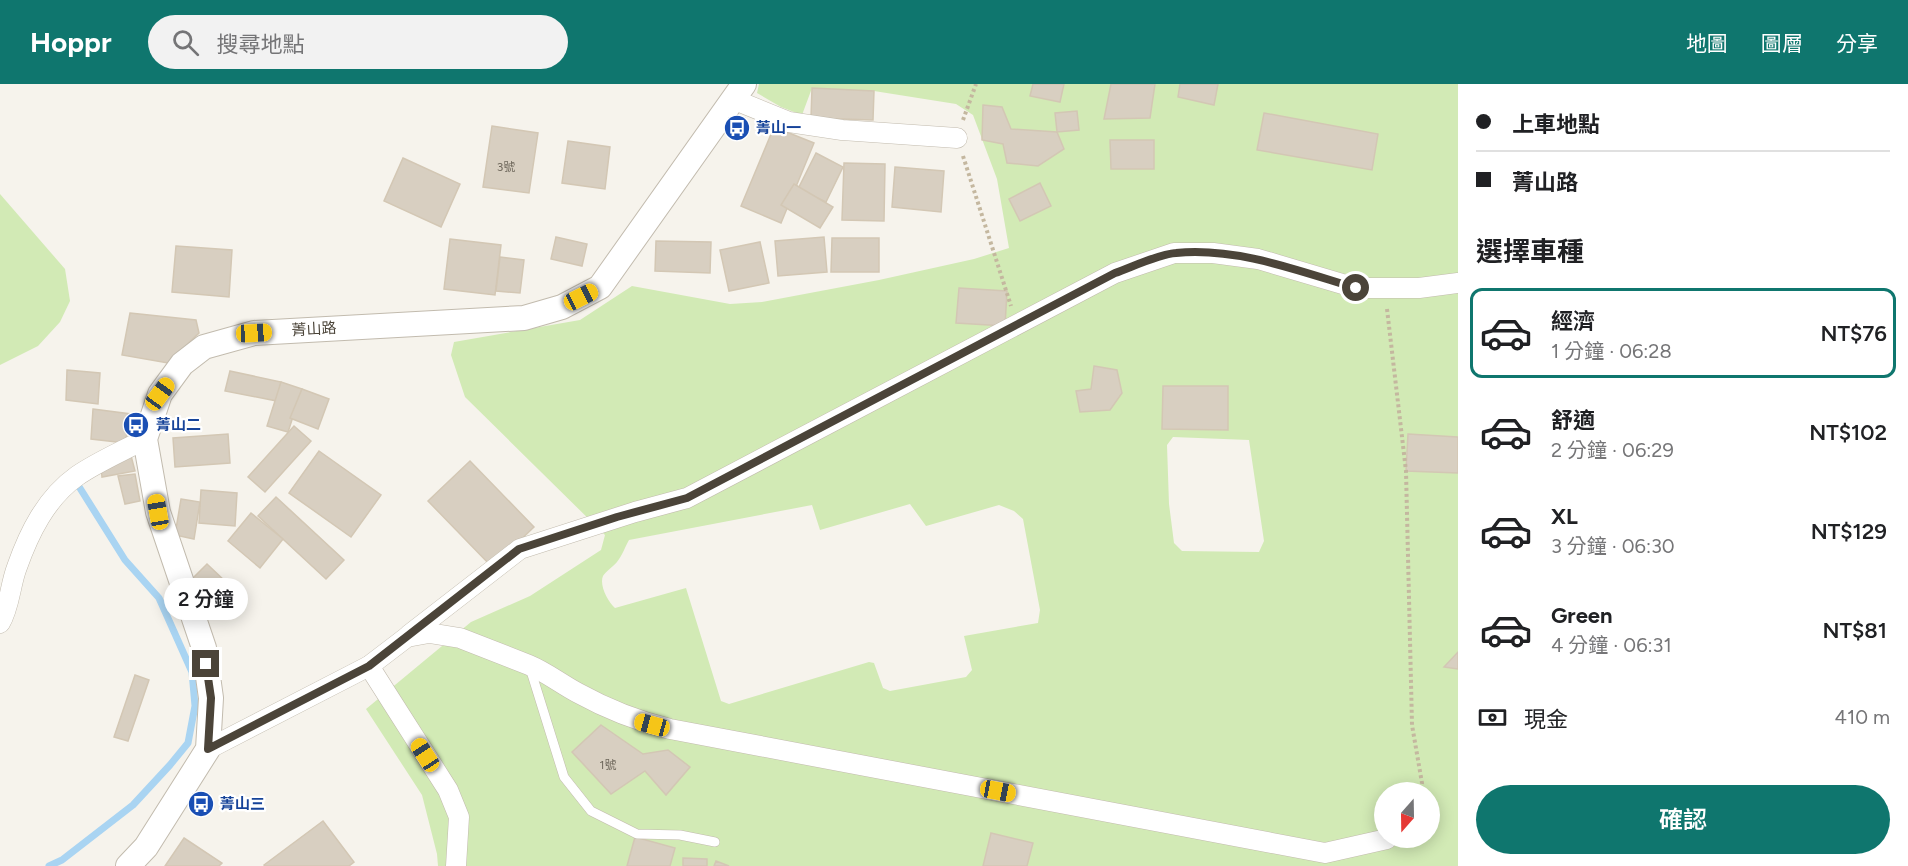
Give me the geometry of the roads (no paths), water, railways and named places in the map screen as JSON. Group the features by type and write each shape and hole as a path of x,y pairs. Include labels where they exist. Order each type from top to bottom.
{"street":[{"path":"740,92 789,122 842,130 957,138"},
{"name":"菁山路","path":"128,866 146,847 208,749 211,698 204,648 158,512 145,438 160,394 182,364 204,347 254,333 524,318 562,307 600,287 740,92"},
{"path":"208,749 369,666 519,549 687,498 1115,273 1174,253 1213,253 1258,259 1356,288 1419,288 1458,283"},
{"path":"0,624 5,616 16,569 32,530 51,500 76,476 145,438"},
{"path":"407,637 429,633 460,638 529,664 577,692 635,720 670,729 1325,853 1374,842"},
{"path":"369,666 448,790 459,817 456,866"}],"lane":[{"path":"529,664 564,777 591,811 637,834 680,835 715,842"}],"waterway":[{"path":"49,866 62,860 133,805 170,765 188,743 195,706 192,672 159,598 125,560 78,485"}],"place":[{"name":"菁山一","path":"737,128"},
{"name":"菁山二","path":"136,425"},
{"name":"菁山三","path":"201,804"}]}
